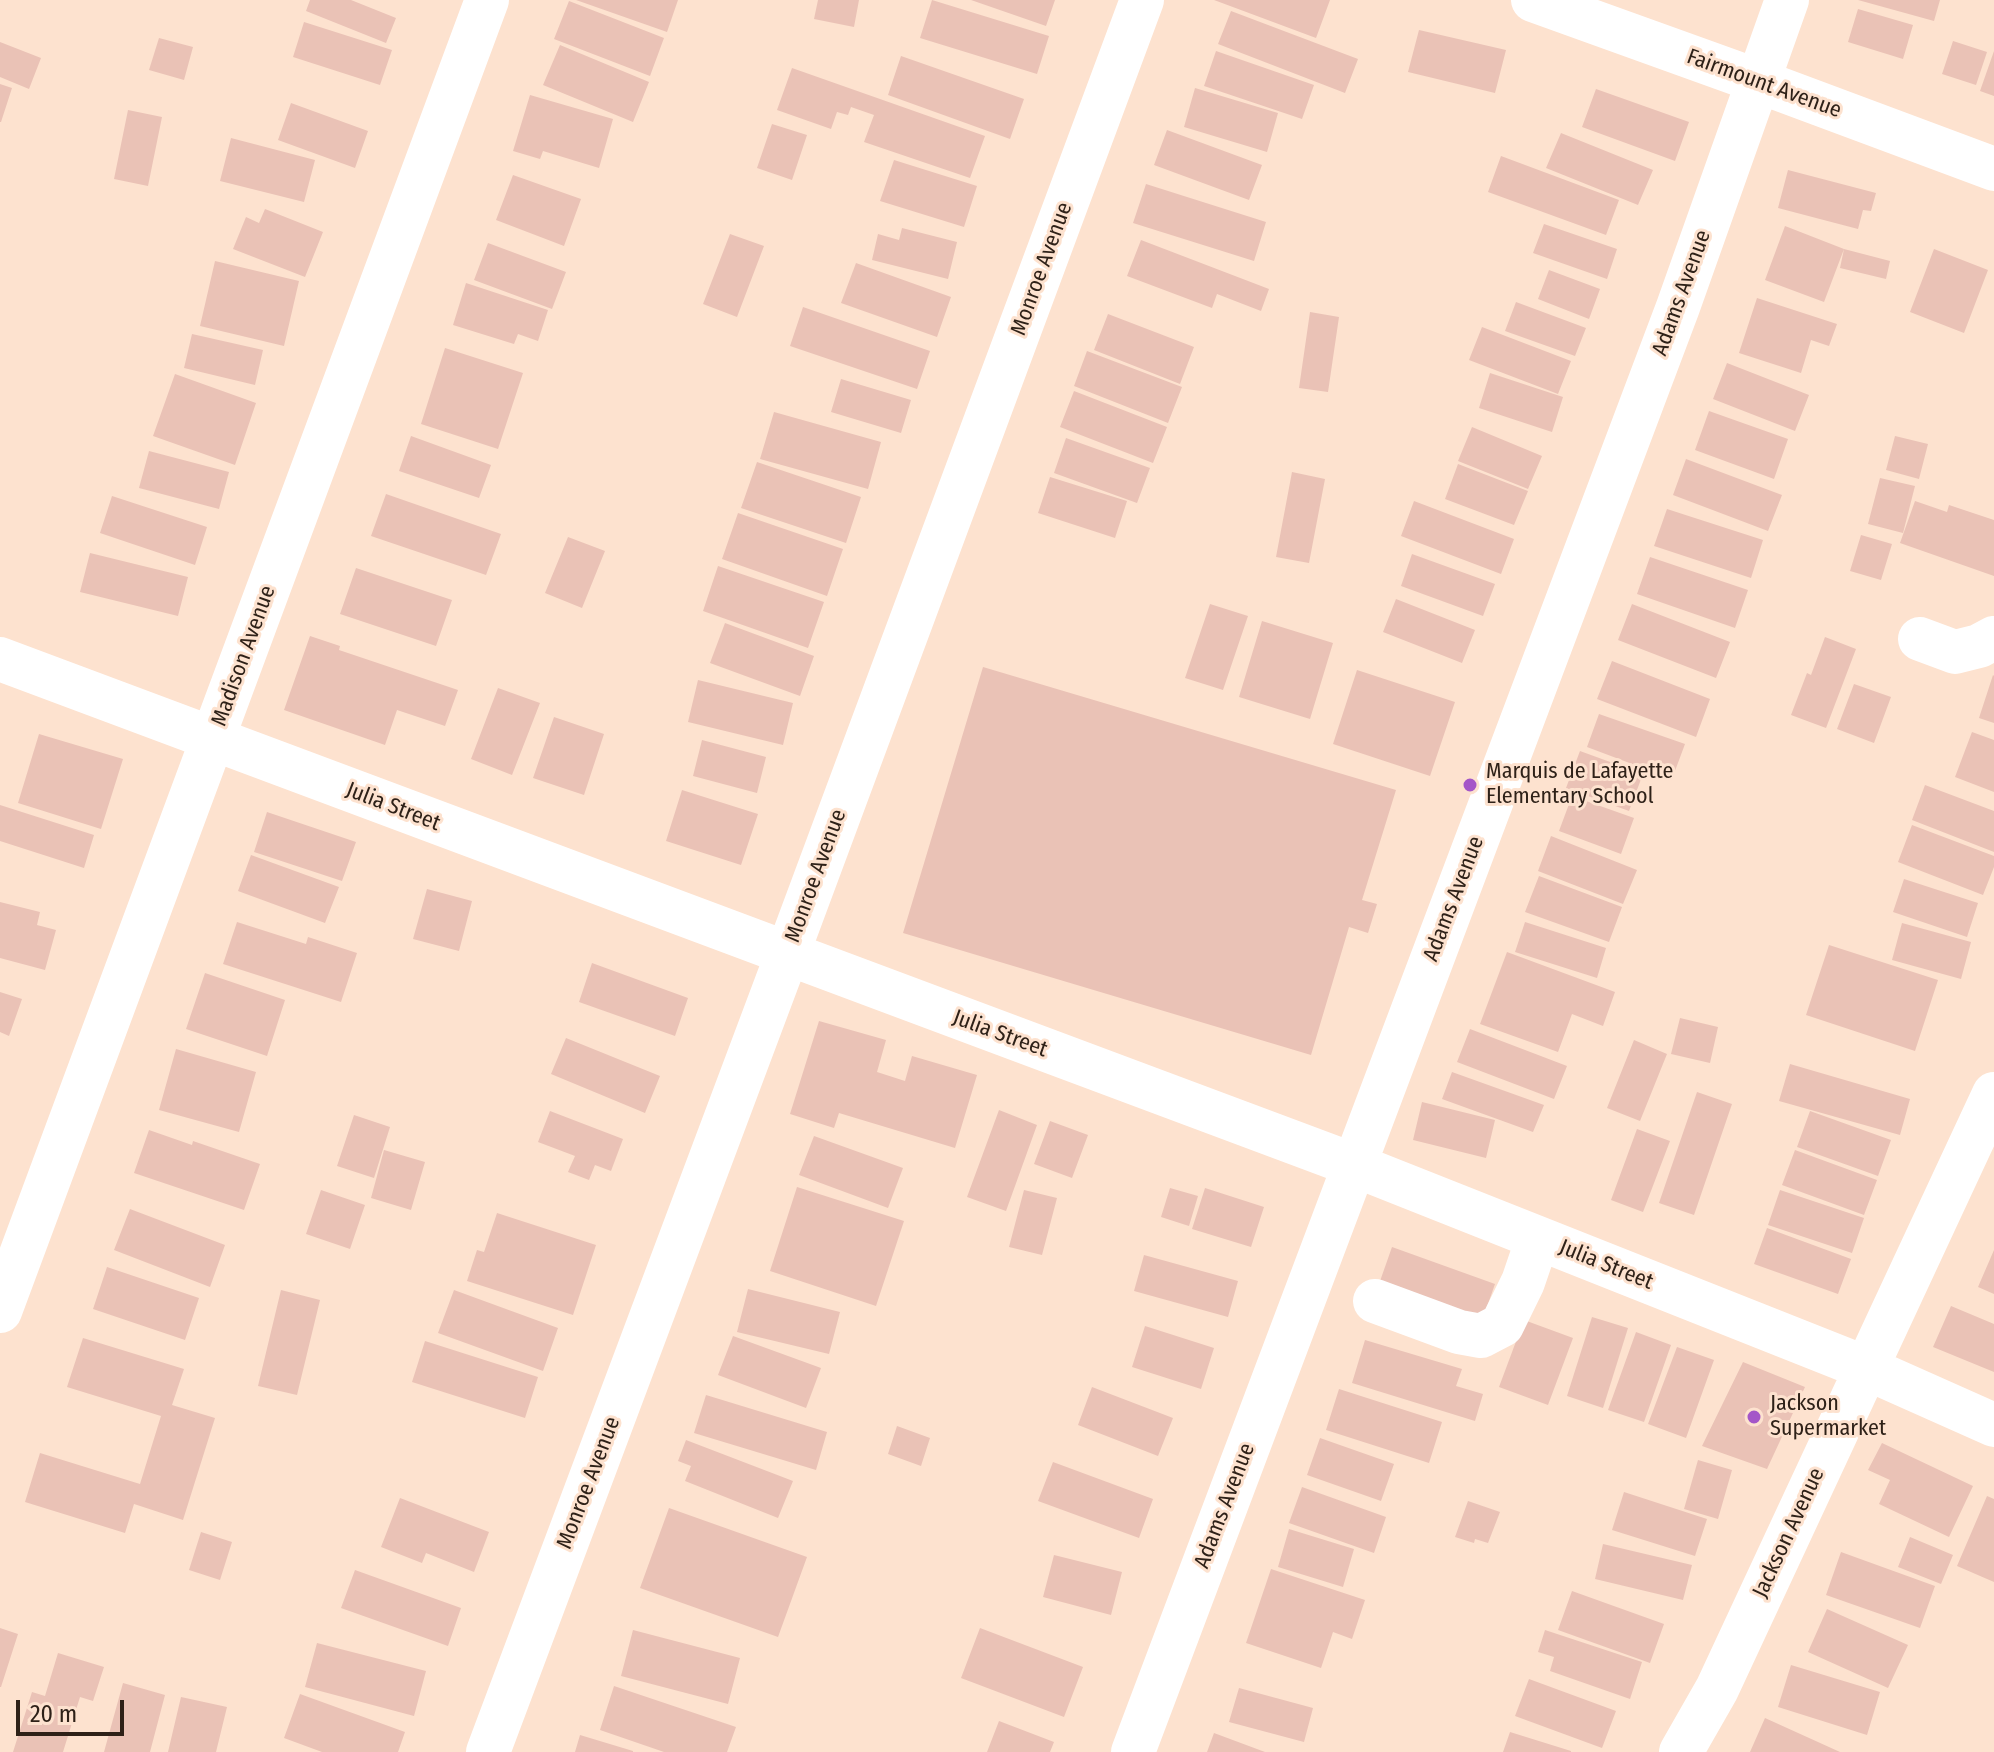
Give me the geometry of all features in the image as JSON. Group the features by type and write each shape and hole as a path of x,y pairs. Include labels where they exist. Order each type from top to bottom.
{"street":[{"name":"Madison Avenue","path":"0,1311 487,0"},
{"name":"Monroe Avenue","path":"488,1752 1142,0"},
{"name":"Fairmount Avenue","path":"1533,0 1994,169"},
{"name":"Adams Avenue","path":"1133,1752 1678,307 1787,0"},
{"path":"1920,639 1955,652 1979,646 1994,638"},
{"name":"Julia Street","path":"0,659 1354,1165 1866,1368 1994,1425"},
{"name":"Jackson Avenue","path":"1681,1752 1717,1689 1994,1094"},
{"path":"1375,1301 1459,1332 1481,1336 1502,1325 1523,1282 1538,1238"}],"building":[{"path":"310,0 351,0 396,18 386,43 306,11"},
{"path":"576,0 678,0 667,32"},
{"path":"818,0 859,0 854,27 814,19"},
{"path":"932,0 1049,36 1037,74 920,38"},
{"path":"971,0 1055,0 1046,26"},
{"path":"1214,0 1330,0 1316,38"},
{"path":"1858,0 1940,0 1934,21"},
{"path":"569,1 664,38 650,76 554,39"},
{"path":"1858,9 1913,25 1903,59 1848,42"},
{"path":"1231,11 1358,59 1345,93 1218,44"},
{"path":"304,22 392,50 380,85 293,57"},
{"path":"1419,30 1506,50 1495,93 1408,72"},
{"path":"159,38 193,47 184,80 149,70"},
{"path":"1953,41 1987,52 1976,85 1942,74"},
{"path":"0,42 41,58 29,89 0,77"},
{"path":"560,45 649,82 633,122 543,85"},
{"path":"1216,51 1314,85 1302,119 1204,86"},
{"path":"1994,51 1994,96 1980,91"},
{"path":"901,56 1024,99 1010,139 888,95"},
{"path":"792,68 985,136 970,178 864,142 874,115 851,107 848,115 837,112 831,129 777,110"},
{"path":"0,84 12,88 1,122 0,122"},
{"path":"1195,88 1278,113 1267,152 1184,127"},
{"path":"1596,89 1689,122 1675,161 1582,127"},
{"path":"530,95 613,119 599,168 543,151 540,159 513,151"},
{"path":"291,103 368,131 355,168 278,140"},
{"path":"128,110 162,117 148,186 114,179"},
{"path":"772,124 807,135 792,180 757,168"},
{"path":"1167,130 1262,165 1249,200 1154,165"},
{"path":"1561,133 1653,170 1638,205 1546,168"},
{"path":"231,138 315,160 304,202 220,181"},
{"path":"1501,156 1619,200 1606,235 1488,192"},
{"path":"894,160 977,186 964,227 880,201"},
{"path":"1788,170 1876,193 1871,211 1863,210 1858,229 1778,208"},
{"path":"513,175 581,199 564,246 496,220"},
{"path":"1146,184 1266,222 1254,261 1133,223"},
{"path":"265,209 323,232 305,277 233,249 246,217 259,223"},
{"path":"1544,224 1617,249 1607,279 1533,253"},
{"path":"1785,226 1844,249 1824,302 1765,280"},
{"path":"902,228 957,242 948,279 872,260 878,234 899,240"},
{"path":"730,234 764,246 737,317 703,304"},
{"path":"1141,240 1269,289 1261,311 1217,294 1212,308 1127,276"},
{"path":"488,243 566,272 552,309 474,280"},
{"path":"1844,249 1890,261 1886,279 1840,268"},
{"path":"1934,249 1988,270 1964,333 1910,312"},
{"path":"215,261 299,281 284,346 200,326"},
{"path":"856,263 951,297 937,337 841,303"},
{"path":"1549,270 1600,289 1589,319 1538,299"},
{"path":"466,283 548,310 538,341 518,334 514,344 453,325"},
{"path":"1757,298 1837,324 1829,346 1811,340 1801,373 1739,353"},
{"path":"1516,302 1586,328 1575,356 1505,331"},
{"path":"803,307 930,351 917,389 790,346"},
{"path":"1310,312 1339,317 1328,392 1299,388"},
{"path":"1108,314 1194,347 1180,384 1094,350"},
{"path":"1482,327 1571,361 1558,394 1469,360"},
{"path":"192,334 263,350 255,385 184,368"},
{"path":"445,348 523,373 498,449 421,424"},
{"path":"1087,351 1182,387 1168,423 1074,386"},
{"path":"1727,363 1809,395 1795,431 1713,399"},
{"path":"1490,373 1563,397 1552,432 1479,408"},
{"path":"175,374 256,403 235,465 153,436"},
{"path":"841,379 911,400 901,433 831,412"},
{"path":"1074,391 1167,427 1153,463 1060,427"},
{"path":"1709,411 1788,439 1774,479 1695,450"},
{"path":"774,412 881,442 868,489 760,459"},
{"path":"1472,427 1542,456 1528,489 1458,461"},
{"path":"411,436 491,465 479,498 399,471"},
{"path":"1895,436 1928,444 1919,479 1886,470"},
{"path":"1066,438 1150,468 1137,503 1054,473"},
{"path":"149,451 229,472 219,509 139,488"},
{"path":"1686,459 1782,495 1768,531 1673,495"},
{"path":"757,462 861,497 846,543 741,508"},
{"path":"1458,464 1528,491 1514,525 1445,499"},
{"path":"1292,472 1325,479 1309,563 1276,557"},
{"path":"1050,477 1127,501 1115,538 1038,513"},
{"path":"1880,478 1915,486 1903,533 1868,524"},
{"path":"386,494 501,534 486,575 371,536"},
{"path":"112,496 207,527 195,565 100,533"},
{"path":"1414,501 1514,539 1501,574 1401,536"},
{"path":"1915,501 1947,512 1949,505 1994,520 1994,576 1900,543"},
{"path":"1667,509 1763,540 1751,578 1654,546"},
{"path":"738,513 843,549 827,596 722,559"},
{"path":"1861,535 1892,544 1881,580 1850,571"},
{"path":"568,537 605,551 582,608 545,593"},
{"path":"90,553 188,577 178,616 80,592"},
{"path":"1412,554 1495,584 1483,616 1401,586"},
{"path":"1650,557 1748,590 1735,628 1637,594"},
{"path":"718,566 824,602 808,648 703,611"},
{"path":"356,568 452,600 436,646 340,614"},
{"path":"1396,599 1475,630 1462,663 1383,632"},
{"path":"1210,604 1248,616 1223,690 1185,678"},
{"path":"1632,604 1730,642 1716,678 1618,640"},
{"path":"1262,621 1333,643 1310,719 1239,697"},
{"path":"725,623 814,656 800,696 710,663"},
{"path":"310,636 340,646 339,650 458,690 445,726 397,710 385,745 284,710"},
{"path":"1825,637 1856,649 1826,728 1791,715"},
{"path":"1612,661 1710,699 1696,737 1597,699"},
{"path":"983,667 1396,790 1362,900 1377,904 1368,933 1349,927 1311,1055 903,933"},
{"path":"1357,670 1455,702 1430,776 1333,744"},
{"path":"1994,676 1994,723 1979,718"},
{"path":"698,680 793,703 783,745 688,722"},
{"path":"1854,684 1891,697 1874,743 1837,729"},
{"path":"498,688 540,703 512,775 471,759"},
{"path":"1599,714 1685,744 1672,779 1587,747"},
{"path":"554,717 604,734 584,795 533,778"},
{"path":"1972,732 1994,740 1994,792 1955,777"},
{"path":"39,734 123,759 101,829 18,803"},
{"path":"702,740 766,757 757,793 693,776"},
{"path":"1580,751 1643,774 1629,811 1566,788"},
{"path":"1925,785 1994,811 1994,852 1912,820"},
{"path":"682,790 758,814 741,865 666,841"},
{"path":"1572,796 1634,818 1621,854 1559,831"},
{"path":"0,805 94,835 84,868 0,841"},
{"path":"267,812 356,842 342,881 254,852"},
{"path":"1912,825 1994,856 1994,867 1983,895 1898,862"},
{"path":"1551,836 1637,870 1623,904 1538,871"},
{"path":"251,855 339,887 325,923 238,891"},
{"path":"1539,876 1622,907 1609,942 1525,912"},
{"path":"1904,879 1978,903 1967,937 1893,912"},
{"path":"427,889 472,901 459,951 413,939"},
{"path":"0,902 40,912 37,925 56,930 45,970 0,958"},
{"path":"237,922 306,944 308,937 357,953 341,1002 223,964"},
{"path":"1525,922 1606,948 1597,978 1515,952"},
{"path":"1902,923 1971,942 1961,979 1892,960"},
{"path":"1829,945 1938,980 1915,1051 1806,1015"},
{"path":"1507,952 1615,992 1603,1026 1572,1014 1558,1052 1480,1024"},
{"path":"592,963 688,998 675,1036 579,1002"},
{"path":"205,973 285,1000 267,1056 186,1029"},
{"path":"0,992 22,999 9,1036 0,1032"},
{"path":"1680,1018 1718,1027 1710,1063 1671,1054"},
{"path":"819,1021 886,1040 877,1072 905,1081 912,1056 977,1075 955,1148 839,1113 834,1128 790,1114"},
{"path":"1470,1029 1567,1066 1554,1099 1457,1062"},
{"path":"566,1038 660,1076 645,1113 551,1074"},
{"path":"1634,1040 1667,1054 1640,1121 1607,1108"},
{"path":"176,1049 256,1072 239,1132 159,1110"},
{"path":"1790,1064 1910,1099 1900,1135 1779,1101"},
{"path":"1452,1072 1544,1105 1533,1132 1442,1099"},
{"path":"1697,1092 1732,1104 1694,1215 1659,1203"},
{"path":"1422,1102 1495,1120 1486,1158 1413,1140"},
{"path":"999,1110 1037,1125 1006,1211 967,1197"},
{"path":"550,1111 623,1139 611,1171 595,1165 589,1180 568,1172 575,1156 538,1142"},
{"path":"1810,1111 1891,1140 1878,1176 1797,1147"},
{"path":"354,1115 390,1127 374,1178 337,1166"},
{"path":"1050,1121 1088,1135 1072,1178 1034,1164"},
{"path":"1637,1129 1670,1141 1643,1212 1611,1200"},
{"path":"149,1130 260,1164 244,1210 134,1173"},
{"path":"814,1136 903,1168 888,1208 799,1175"},
{"path":"384,1150 425,1162 411,1210 371,1198"},
{"path":"1795,1150 1877,1180 1864,1215 1782,1185"},
{"path":"797,1187 904,1221 876,1306 770,1271"},
{"path":"1170,1188 1198,1196 1189,1226 1161,1217"},
{"path":"1205,1188 1264,1207 1251,1247 1192,1229"},
{"path":"321,1190 365,1205 350,1249 306,1234"},
{"path":"1024,1190 1057,1198 1042,1255 1009,1247"},
{"path":"1780,1190 1864,1218 1852,1253 1768,1225"},
{"path":"130,1209 225,1245 210,1287 114,1250"},
{"path":"497,1213 596,1245 573,1315 467,1281 477,1250 484,1252"},
{"path":"1767,1228 1851,1259 1838,1294 1754,1264"},
{"path":"1392,1247 1495,1284 1482,1321 1379,1284"},
{"path":"1994,1250 1994,1294 1978,1287"},
{"path":"1144,1255 1238,1281 1228,1317 1134,1291"},
{"path":"107,1267 199,1298 185,1340 93,1309"},
{"path":"748,1289 840,1312 829,1354 737,1332"},
{"path":"281,1290 320,1300 297,1395 258,1386"},
{"path":"454,1290 558,1328 543,1371 438,1333"},
{"path":"1951,1306 1994,1324 1994,1372 1933,1347"},
{"path":"1592,1317 1628,1328 1603,1408 1567,1396"},
{"path":"1524,1320 1573,1338 1548,1405 1499,1387"},
{"path":"1145,1326 1214,1348 1201,1389 1132,1367"},
{"path":"1636,1332 1671,1345 1644,1422 1608,1410"},
{"path":"733,1336 821,1368 806,1408 718,1375"},
{"path":"83,1338 184,1369 172,1405 215,1418 183,1520 134,1504 125,1533 25,1502 40,1453 140,1484 161,1416 67,1387"},
{"path":"1365,1340 1462,1369 1456,1386 1483,1394 1475,1421 1352,1383"},
{"path":"425,1341 538,1377 525,1418 412,1382"},
{"path":"1677,1347 1714,1360 1686,1438 1648,1424"},
{"name":"Jackson Supermarket","path":"1743,1362 1805,1387 1767,1469 1702,1446"},
{"path":"1092,1387 1173,1418 1158,1456 1078,1425"},
{"path":"1339,1389 1442,1422 1429,1463 1326,1430"},
{"path":"706,1395 827,1432 816,1470 694,1433"},
{"path":"897,1426 930,1438 921,1466 888,1454"},
{"path":"1320,1438 1394,1464 1381,1501 1307,1475"},
{"path":"686,1440 793,1481 778,1518 685,1481 691,1466 678,1461"},
{"path":"1882,1443 1973,1486 1949,1537 1879,1504 1890,1480 1868,1470"},
{"path":"1698,1460 1732,1470 1718,1519 1684,1509"},
{"path":"1053,1462 1153,1499 1139,1538 1038,1501"},
{"path":"1302,1487 1386,1517 1374,1553 1289,1523"},
{"path":"1624,1492 1707,1519 1695,1556 1612,1530"},
{"path":"1987,1496 1994,1499 1994,1582 1957,1566"},
{"path":"400,1498 489,1532 474,1572 426,1553 422,1563 381,1547"},
{"path":"1468,1501 1500,1512 1488,1543 1475,1539 1474,1543 1455,1537"},
{"path":"669,1508 807,1557 778,1637 640,1588"},
{"path":"1289,1529 1354,1549 1343,1587 1278,1567"},
{"path":"201,1532 232,1542 220,1580 189,1570"},
{"path":"1910,1537 1953,1555 1941,1584 1898,1567"},
{"path":"1603,1544 1692,1565 1683,1600 1595,1579"},
{"path":"1841,1552 1935,1586 1920,1628 1826,1595"},
{"path":"1054,1555 1122,1572 1111,1615 1043,1597"},
{"path":"1271,1569 1365,1600 1352,1639 1333,1632 1321,1668 1246,1643"},
{"path":"355,1570 461,1608 448,1646 341,1608"},
{"path":"1572,1591 1664,1624 1650,1663 1558,1630"},
{"path":"1827,1609 1908,1645 1888,1688 1808,1652"},
{"path":"0,1628 18,1634 1,1687 0,1687"},
{"path":"980,1628 1083,1667 1064,1717 961,1678"},
{"path":"633,1630 740,1658 728,1704 621,1676"},
{"path":"1545,1630 1642,1662 1630,1699 1550,1671 1554,1657 1538,1652"},
{"path":"317,1643 426,1671 414,1716 305,1687"},
{"path":"58,1653 104,1667 93,1701 80,1697 63,1752 13,1752 32,1692 45,1696"},
{"path":"1791,1665 1880,1692 1867,1735 1778,1707"},
{"path":"1529,1679 1616,1711 1602,1748 1515,1716"},
{"path":"123,1683 165,1695 150,1752 104,1752"},
{"path":"614,1686 736,1727 727,1752 664,1752 600,1730"},
{"path":"1239,1688 1313,1708 1304,1742 1229,1722"},
{"path":"300,1694 405,1732 398,1752 322,1752 284,1738"},
{"path":"181,1697 227,1707 216,1752 168,1752"},
{"path":"1765,1718 1840,1752 1750,1752"},
{"path":"999,1721 1054,1742 1050,1752 987,1752"},
{"path":"1510,1732 1571,1751 1571,1752 1503,1752"},
{"path":"1214,1733 1265,1752 1207,1752"},
{"path":"580,1735 633,1751 633,1752 575,1752"}],"place":[{"name":"Marquis de Lafayette Elementary School","path":"1470,785"},
{"name":"Jackson Supermarket","path":"1754,1417"}]}
